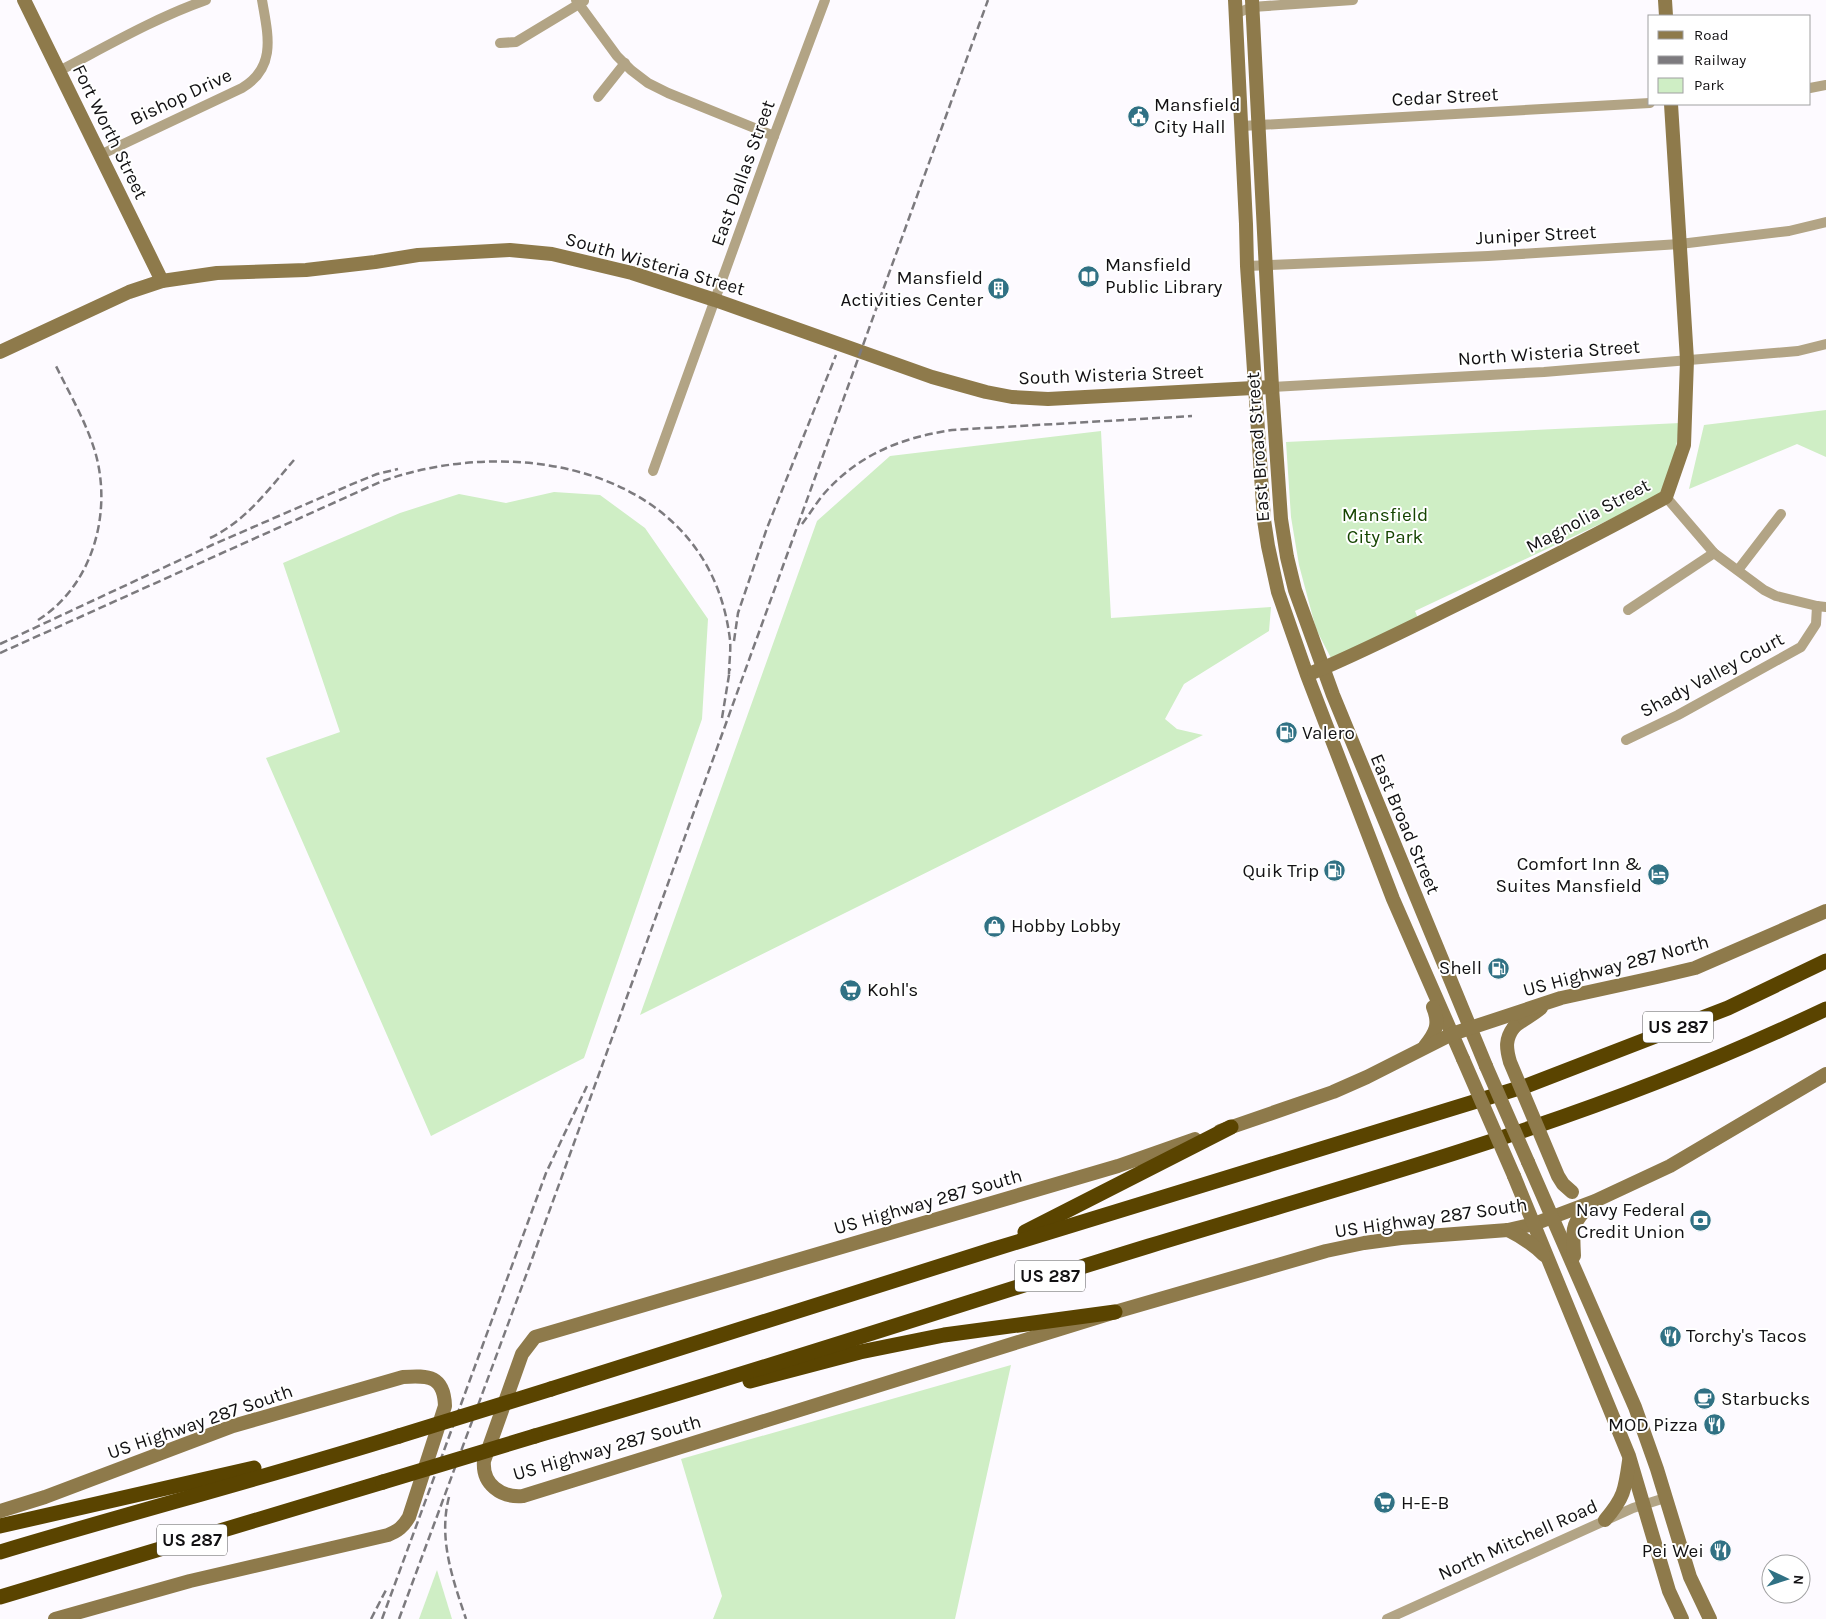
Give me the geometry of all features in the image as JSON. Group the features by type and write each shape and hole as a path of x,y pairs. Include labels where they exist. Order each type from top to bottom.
{"highway":[{"name":"US 287","path":"0,1552 152,1507 322,1460 991,1250 1526,1086 1728,1008 1826,960"},
{"name":"US 287","path":"0,1597 613,1414 1488,1142 1658,1082 1780,1031 1826,1009"},
{"path":"991,1250 1231,1127"},
{"path":"613,1414 647,1410 712,1390 860,1352 944,1335 1115,1312"},
{"path":"0,1526 194,1483 291,1458 322,1460"},
{"path":"0,1603 39,1586"}],"main road":[{"name":"Fort Worth Street","path":"24,0 162,281"},
{"path":"1665,0 1666,15"},
{"name":"East Broad Street","path":"1252,4 1265,265 1281,519 1295,590 1322,668 1354,750 1413,892 1486,1066 1635,1407 1657,1469 1690,1577 1710,1619"},
{"name":"East Broad Street","path":"1235,5 1242,126 1246,266 1264,520 1278,592 1306,675 1393,899 1514,1176 1609,1404 1645,1504 1670,1591 1682,1619"},
{"name":"Magnolia Street","path":"1306,675 1399,633 1532,568 1666,497 1684,444 1687,360 1671,105"},
{"name":"South Wisteria Street","path":"0,352 113,298 162,281 217,273 306,270 375,262 418,254 510,250 552,254 601,265 715,300 932,377 1012,397 1048,399 1272,387"},
{"path":"1264,520 1281,519"},
{"path":"1278,592 1295,590"},
{"path":"1339,757 1354,750"},
{"path":"1393,899 1413,892"},
{"name":"US Highway 287 North","path":"1470,1028 1582,992 1657,978 1695,968 1826,911"},
{"path":"1424,1048 1432,1038 1437,1024 1431,989"},
{"path":"1548,1002 1532,1016 1514,1027 1507,1039 1506,1049 1562,1184 1572,1192 1595,1201"},
{"name":"US Highway 287 South","path":"1470,1028 1452,1034 1333,1092 1118,1166 535,1337 522,1354 484,1461 485,1474 499,1492 509,1496 523,1496 1115,1312 1335,1249 1401,1238 1508,1230 1534,1224 1552,1217"},
{"path":"1552,1217 1595,1201 1670,1166 1826,1074"},
{"path":"1574,1264 1572,1234 1574,1225 1578,1217 1595,1201"},
{"path":"1508,1230 1536,1246 1548,1260"},
{"name":"US Highway 287 South","path":"0,1511 45,1497 233,1426 403,1377 431,1378 440,1384 445,1394 445,1406 408,1517 404,1526 397,1532 190,1581 55,1619"},
{"path":"1605,1520 1617,1507 1624,1495 1629,1456"}],"street":[{"path":"59,71 131,33 206,0"},
{"name":"Bishop Drive","path":"100,155 253,82 267,60 267,29 262,0"},
{"name":"East Dallas Street","path":"653,471 825,0"},
{"path":"1235,5 1353,0"},
{"path":"500,43 516,42 580,1 617,56 648,83 774,136"},
{"path":"598,96 625,63"},
{"path":"1811,88 1826,85"},
{"name":"Cedar Street","path":"1242,126 1648,103"},
{"name":"Juniper Street","path":"1246,266 1488,256 1680,244 1789,231 1826,222"},
{"name":"North Wisteria Street","path":"1272,387 1544,372 1798,351 1826,344"},
{"path":"1666,497 1714,553 1764,590 1776,596 1821,606"},
{"path":"1738,570 1781,514"},
{"path":"1628,610 1714,553"},
{"name":"Shady Valley Court","path":"1626,740 1678,715 1801,647 1816,624 1821,606"},
{"name":"North Mitchell Road","path":"1387,1619 1605,1520 1665,1498"}],"green space":[{"path":"1826,410 1826,457 1797,444 1689,489 1704,425"},
{"name":"Mansfield City Park","path":"1680,423 1673,465 1662,495 1415,611 1422,628 1331,658 1316,629 1299,565 1291,517 1286,442"},
{"path":"1101,431 1111,618 1271,607 1269,631 1184,684 1165,719 1177,729 1203,735 640,1015 817,521 890,456"},
{"path":"554,492 600,495 645,528 708,619 702,719 584,1058 431,1136 266,758 340,732 283,563 400,513 459,494 506,503"},
{"path":"1011,1365 955,1619 713,1619 722,1596 681,1459"},
{"path":"437,1570 452,1619 419,1619"}],"railway":[{"path":"399,1619 528,1270 988,0"},
{"path":"734,641 738,613 767,528 836,355"},
{"path":"38,620 57,606 72,588 84,569 99,525 101,501 100,478 92,443 83,420 55,364"},
{"path":"802,524 822,496 865,459 897,444 933,433 952,430 1192,416"},
{"path":"210,538 246,514 294,460"},
{"path":"0,653 380,482 434,467 490,462 546,465 599,478 647,502 686,536 715,582 730,640 729,674"},
{"path":"0,644 212,545 357,482 377,474 398,469"},
{"path":"722,718 730,669"},
{"path":"382,1619 546,1173 587,1086"},
{"path":"449,1497 445,1528 448,1559 466,1619"},
{"path":"371,1619 386,1590"}],"place":[{"name":"Mansfield City Hall","path":"1138,116"},
{"name":"Mansfield Public Library","path":"1089,276"},
{"name":"Mansfield Activities Center","path":"999,289"},
{"name":"Valero","path":"1286,733"},
{"name":"Quik Trip","path":"1335,871"},
{"name":"Comfort Inn & Suites Mansfield","path":"1658,875"},
{"name":"Hobby Lobby","path":"995,926"},
{"name":"Shell","path":"1498,968"},
{"name":"Kohl's","path":"851,990"},
{"name":"Navy Federal Credit Union","path":"1701,1221"},
{"name":"Torchy's Tacos","path":"1670,1336"},
{"name":"Starbucks","path":"1705,1399"},
{"name":"MOD Pizza","path":"1714,1425"},
{"name":"H-E-B","path":"1385,1503"},
{"name":"Pei Wei","path":"1720,1551"}]}
